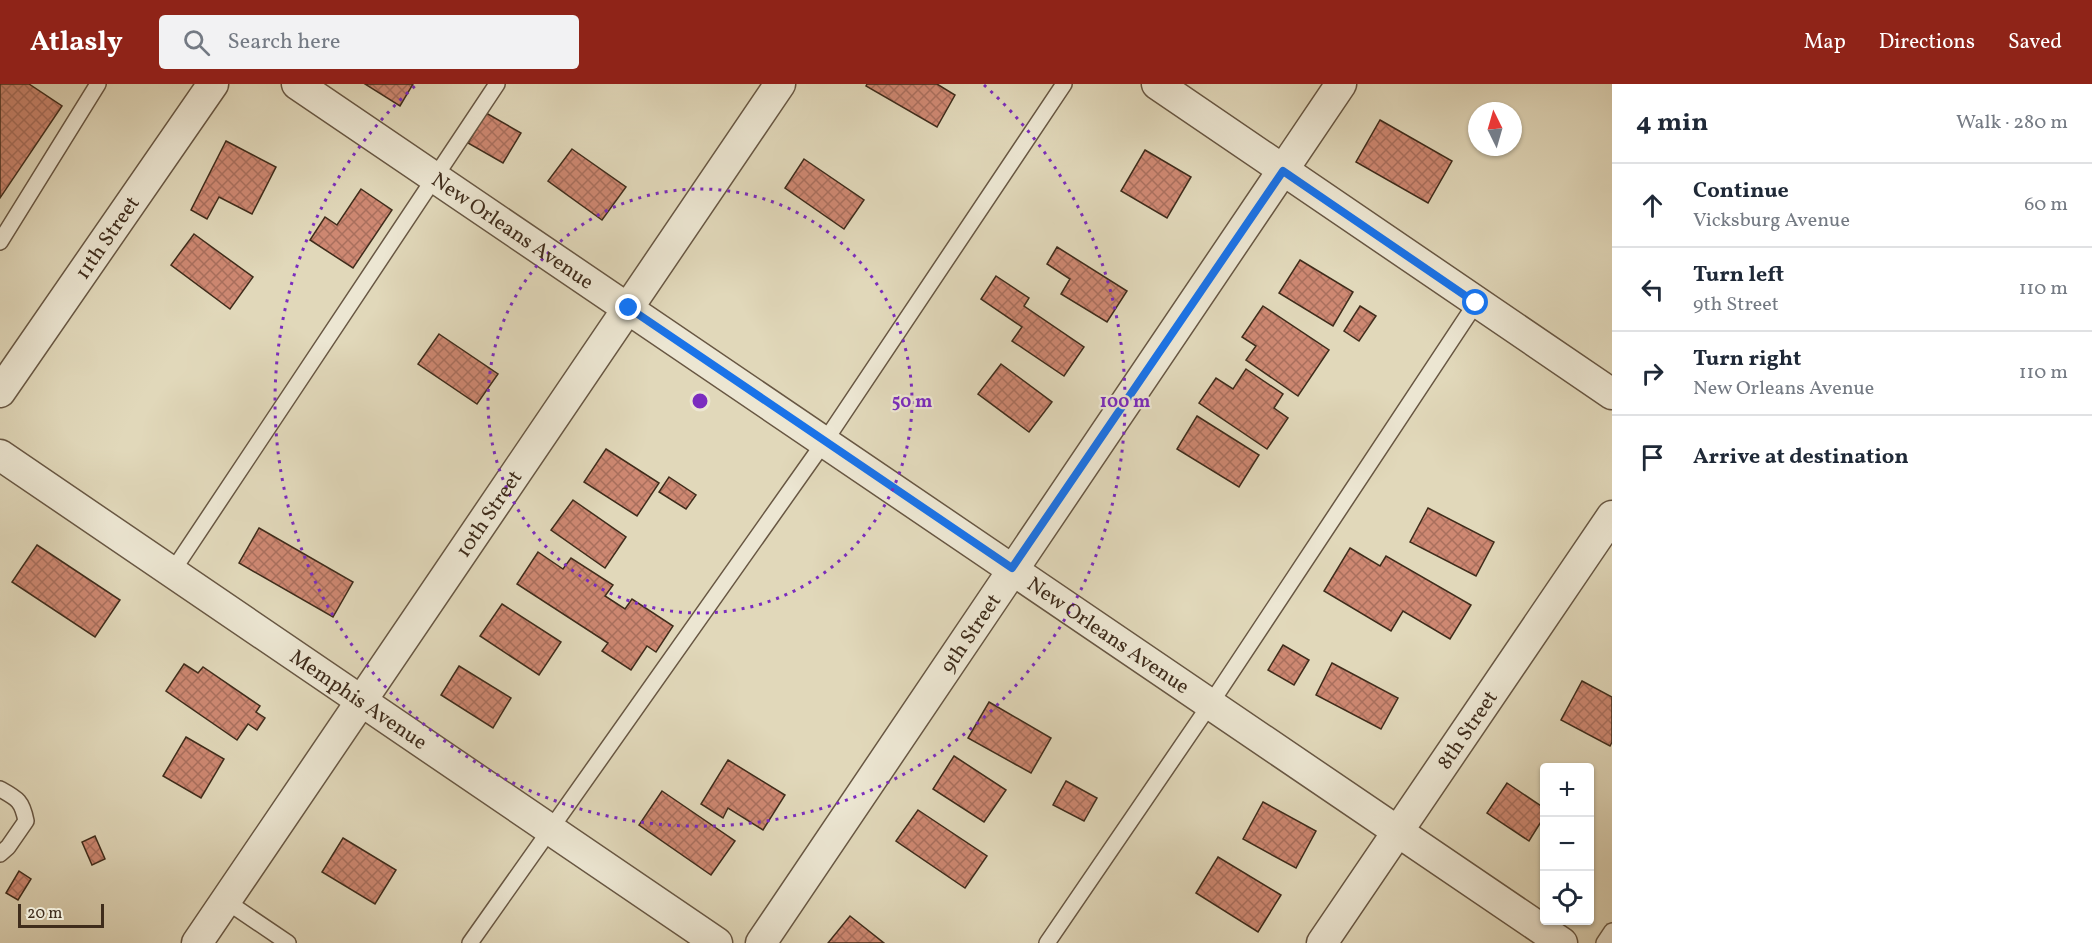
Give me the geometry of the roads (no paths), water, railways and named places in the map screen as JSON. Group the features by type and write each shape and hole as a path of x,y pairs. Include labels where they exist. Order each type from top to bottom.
{"street":[{"name":"11th Street","path":"2,386 213,84"},
{"name":"New Orleans Avenue","path":"297,84 1562,943"},
{"name":"10th Street","path":"197,943 780,84"},
{"path":"1157,84 1612,394"},
{"name":"9th Street","path":"761,943 1012,568 1341,84"},
{"name":"Memphis Avenue","path":"0,455 717,943"},
{"name":"8th Street","path":"1322,943 1612,516"}],"lane":[{"path":"0,242 98,84"},
{"path":"172,572 497,84"},
{"path":"470,943 825,441 1064,84"},
{"path":"1047,943 1211,703 1476,303"},
{"path":"0,789 18,799 26,821 8,847 0,854"},
{"path":"226,901 288,943"},
{"path":"1604,943 1612,931"}]}
